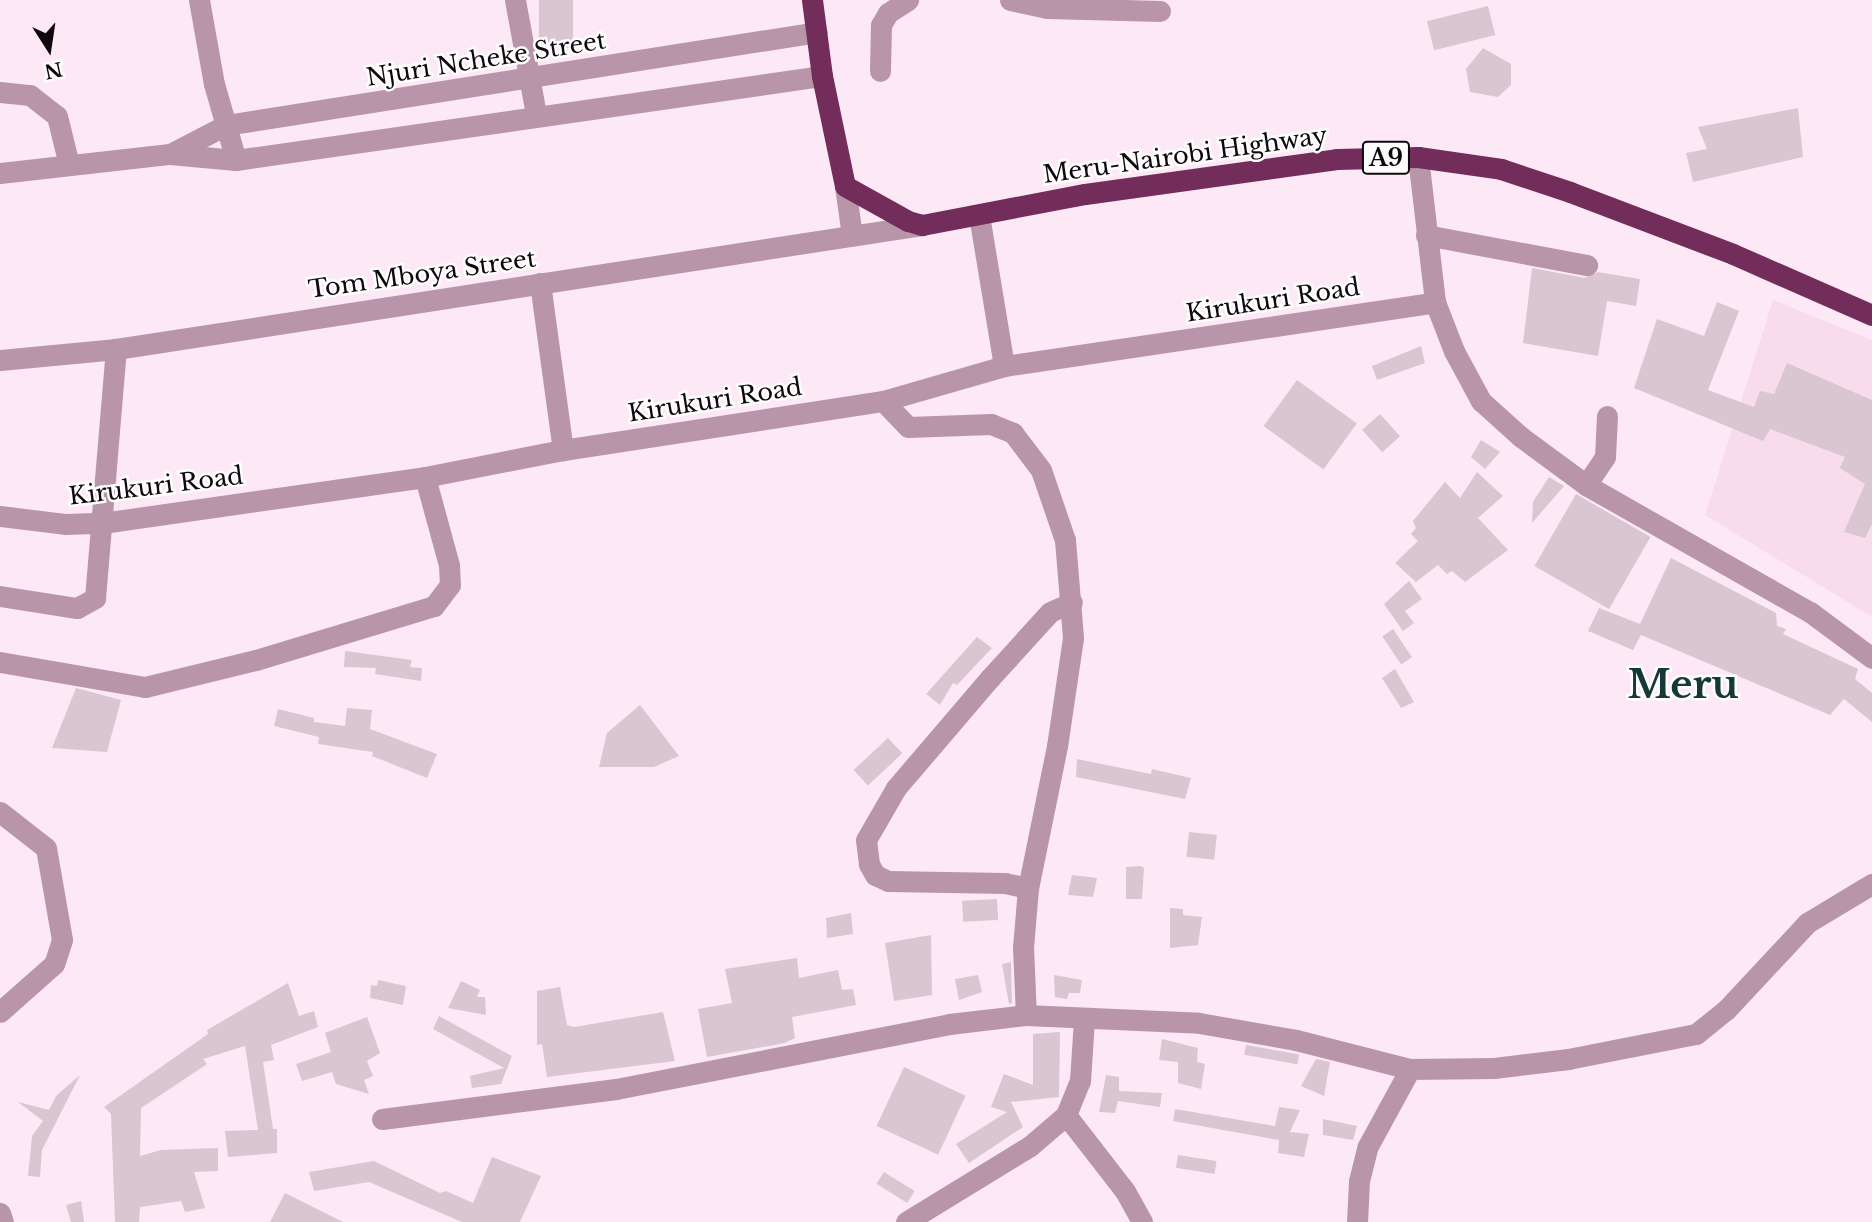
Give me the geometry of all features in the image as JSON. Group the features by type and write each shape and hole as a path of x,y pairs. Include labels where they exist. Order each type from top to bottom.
{"highway":[{"path":"812,0 822,76 845,186 879,208 922,225"},
{"name":"Meru-Nairobi Highway","path":"922,225 1085,194 1337,159 1418,157 1501,169 1570,192 1870,310"}],"street":[{"path":"199,0 236,160"},
{"path":"515,0 536,114"},
{"path":"880,71 881,24 888,12 908,0"},
{"path":"1010,0 1047,8 1160,11"},
{"name":"Njuri Ncheke Street","path":"170,154 226,125 817,32"},
{"name":"Njuri Ncheke Street","path":"0,173 170,154 236,160 536,114 822,76"},
{"path":"0,92 30,94 57,116 69,165"},
{"path":"1418,157 1435,302 1454,351 1481,401 1521,438 1586,485 1810,612 1872,659"},
{"path":"845,186 852,236"},
{"path":"979,215 1004,366"},
{"name":"Tom Mboya Street","path":"0,360 116,349 922,225"},
{"path":"1426,235 1587,265"},
{"path":"540,283 563,450"},
{"name":"Kirukuri Road","path":"0,516 65,524 102,523 425,477 563,450 883,401 1004,366 1435,302"},
{"path":"0,596 77,608 88,605 95,598 116,349"},
{"path":"0,353 0,360"},
{"path":"883,401 908,427 991,424 1013,433 1026,445 1041,470 1065,540 1073,638 1057,746 1028,888 1024,947 1026,1014"},
{"path":"1586,485 1605,457 1607,416"},
{"path":"0,662 145,687 427,609 444,598 450,584 436,506 425,477"},
{"path":"1028,888 1005,883 888,881 875,875 869,864 866,840 896,788 990,678 1050,612 1072,602"},
{"path":"0,812 46,848 62,940 54,964 0,1012"},
{"path":"382,1119 616,1089 936,1026 1026,1014 1199,1023 1296,1040 1410,1069 1494,1068 1569,1059 1696,1034 1726,1010 1807,923 1872,884"},
{"path":"906,1222 1030,1146 1066,1115 1080,1082 1084,1019"},
{"path":"1357,1222 1359,1181 1368,1146 1410,1069"},
{"path":"1066,1115 1119,1182 1142,1222"},
{"path":"0,1213 3,1222"}],"shaded area":[{"path":"1773,300 1872,340 1872,617 1705,515"}],"building":[{"path":"539,0 573,0 573,48 539,48"},
{"path":"1488,6 1495,35 1434,50 1427,21"},
{"path":"1483,48 1511,64 1511,85 1498,97 1470,92 1466,69"},
{"path":"1798,108 1803,157 1693,182 1686,153 1707,149 1698,127"},
{"path":"1532,268 1585,278 1598,272 1640,279 1636,306 1607,301 1598,356 1523,343"},
{"path":"1717,302 1739,311 1708,390 1754,407 1760,391 1774,394 1787,363 1872,400 1872,524 1865,538 1844,532 1865,484 1840,468 1845,457 1770,429 1763,441 1634,388 1657,319 1704,336"},
{"path":"1421,346 1425,363 1377,380 1372,366"},
{"path":"1297,380 1357,423 1323,470 1263,426"},
{"path":"1380,414 1400,436 1382,452 1362,430"},
{"path":"1481,440 1500,452 1485,469 1471,457"},
{"path":"1477,472 1503,496 1478,518 1508,550 1465,582 1452,571 1447,574 1438,565 1416,582 1395,563 1418,541 1411,534 1416,528 1413,521 1445,482 1460,498"},
{"path":"1549,477 1564,486 1532,523 1533,502"},
{"path":"1576,494 1650,537 1609,609 1534,566"},
{"path":"1671,558 1776,613 1777,626 1786,629 1783,634 1858,669 1855,679 1872,693 1872,722 1844,699 1830,715 1641,635 1633,650 1588,631 1599,608 1640,624"},
{"path":"1409,581 1422,599 1405,611 1414,623 1403,631 1384,604"},
{"path":"1393,629 1412,657 1401,664 1382,636"},
{"path":"977,637 992,648 957,685 953,683 940,705 926,694"},
{"path":"345,651 412,660 410,667 422,668 421,681 375,674 376,668 344,667"},
{"path":"1395,669 1414,702 1401,708 1382,678"},
{"path":"76,688 121,700 107,752 52,748"},
{"path":"640,705 679,756 654,767 599,767 607,733"},
{"path":"347,708 372,710 370,729 437,754 427,778 372,756 373,752 318,744 319,737 274,726 278,709 314,718 314,722 345,726"},
{"path":"888,738 902,753 868,785 854,770"},
{"path":"1077,759 1151,774 1152,769 1191,778 1185,799 1076,777"},
{"path":"1189,832 1217,835 1214,860 1186,857"},
{"path":"1126,867 1144,868 1142,899 1126,899"},
{"path":"1072,875 1097,878 1093,897 1068,895"},
{"path":"997,899 998,920 963,922 962,901"},
{"path":"1170,908 1183,909 1183,915 1202,917 1198,945 1170,948"},
{"path":"851,913 853,934 827,938 826,918"},
{"path":"931,935 932,995 894,1001 885,943"},
{"path":"797,958 799,978 838,970 842,990 853,989 856,1005 792,1017 795,1038 785,1043 707,1057 698,1009 732,1003 725,969"},
{"path":"1011,962 1012,1003 1009,1004 1002,964"},
{"path":"978,975 982,992 959,1000 955,979"},
{"path":"1054,975 1082,980 1080,993 1069,993 1067,999 1055,997"},
{"path":"378,980 406,986 403,1005 370,998 371,985 377,986"},
{"path":"461,981 480,990 477,997 485,997 486,1015 448,1008"},
{"path":"288,983 299,1016 314,1011 318,1027 271,1045 274,1060 263,1062 273,1129 277,1129 277,1153 228,1157 225,1131 258,1130 245,1046 203,1059 207,1064 141,1108 140,1156 161,1150 218,1148 218,1171 194,1172 205,1208 185,1212 181,1201 140,1207 139,1222 115,1222 111,1114 104,1107 208,1034 207,1030"},
{"path":"560,987 567,1025 574,1027 663,1012 675,1061 547,1077 542,1044 537,1045 537,991"},
{"path":"439,1016 512,1056 501,1084 472,1088 470,1076 504,1068 433,1029"},
{"path":"367,1017 380,1053 367,1061 373,1076 364,1080 369,1094 336,1084 332,1072 302,1081 296,1064 331,1052 325,1033"},
{"path":"1060,1032 1059,1097 1011,1102 1023,1127 969,1163 956,1144 1007,1112 991,1107 1004,1074 1033,1085 1033,1034"},
{"path":"1162,1039 1198,1048 1197,1062 1205,1064 1201,1089 1178,1083 1178,1062 1159,1060"},
{"path":"1246,1045 1299,1054 1297,1064 1244,1055"},
{"path":"1316,1059 1330,1062 1324,1096 1301,1086"},
{"path":"904,1067 966,1096 938,1155 877,1126"},
{"path":"80,1075 42,1150 40,1177 28,1176 32,1136 43,1121 18,1102 49,1110 56,1096"},
{"path":"1106,1075 1119,1077 1119,1091 1162,1093 1160,1107 1118,1101 1115,1113 1099,1112"},
{"path":"1279,1107 1300,1110 1290,1132 1309,1134 1304,1157 1278,1153 1279,1140 1173,1121 1175,1109 1275,1126"},
{"path":"1323,1119 1357,1126 1353,1140 1323,1135"},
{"path":"1178,1155 1217,1161 1214,1174 1176,1168"},
{"path":"492,1157 541,1176 520,1222 462,1222 369,1182 314,1191 309,1172 374,1161 440,1193 446,1191 473,1203"},
{"path":"884,1172 915,1191 907,1203 877,1184"},
{"path":"285,1193 343,1222 270,1222"},
{"path":"81,1201 84,1222 71,1222 66,1205"}],"district":[{"name":"Meru","path":"1683,685"}]}
